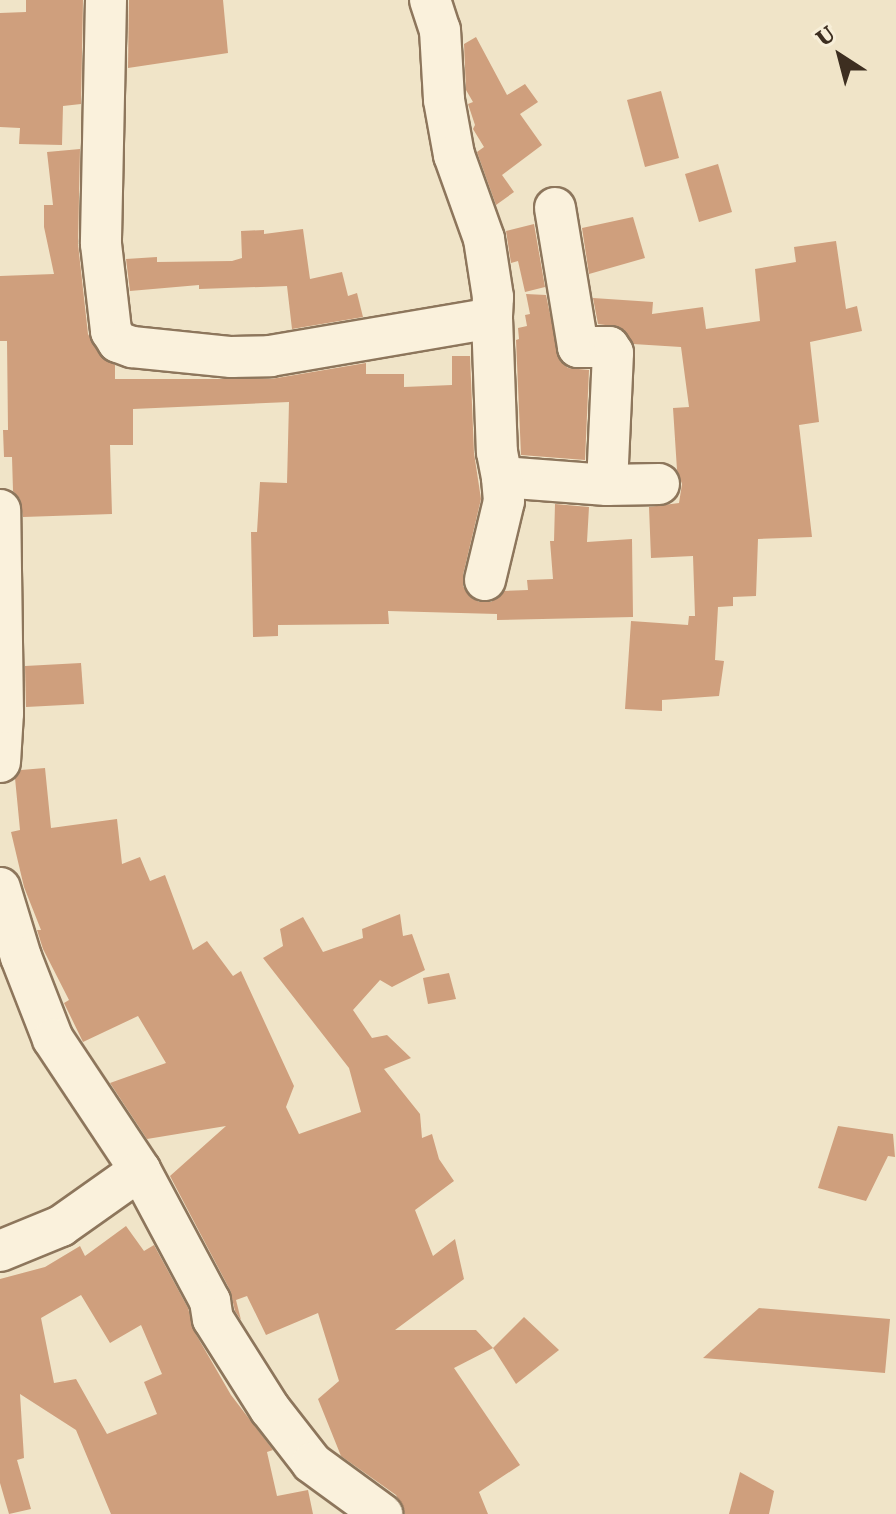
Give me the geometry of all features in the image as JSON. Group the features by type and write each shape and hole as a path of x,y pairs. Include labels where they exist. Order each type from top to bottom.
{"street":[{"path":"106,0 101,244 111,331 118,342 132,347 231,357 270,356 492,318"},
{"path":"430,0 440,30 444,100 454,155 484,239 492,283 497,452 504,501 485,580"},
{"path":"555,208 578,347 609,347 613,353 607,485"},
{"path":"502,477 607,485 659,484"},
{"path":"0,510 3,713 0,762"},
{"path":"0,888 21,957 53,1039 140,1170 210,1301 213,1319 270,1409 312,1463 382,1514"},
{"path":"0,1251 61,1226 140,1170"}],"building":[{"path":"26,0 83,0 81,104 63,106 62,145 19,144 20,128 0,127 0,13 26,12"},
{"path":"129,0 223,0 228,53 128,68"},
{"path":"476,37 507,95 525,84 538,102 520,114 542,145 502,175 514,192 496,205 477,152 484,147 473,129 475,125 468,104 473,102 466,90 464,44"},
{"path":"661,91 679,158 645,167 627,100"},
{"path":"80,149 78,244 88,334 99,354 115,365 115,379 271,379 366,363 366,374 404,374 404,387 452,385 452,356 470,356 474,453 481,499 463,575 463,586 469,596 479,602 491,602 504,591 528,590 527,580 553,579 550,541 554,541 555,504 589,507 587,542 632,539 633,617 497,620 497,614 388,611 389,624 278,625 278,636 253,637 251,532 257,532 260,482 287,483 289,402 133,409 133,445 110,445 112,514 23,517 20,499 13,491 12,457 4,457 3,430 8,430 7,341 0,341 0,276 54,274 44,227 44,205 53,205 47,152"},
{"path":"718,164 732,212 699,222 685,174"},
{"path":"633,217 645,258 589,274 582,228"},
{"path":"534,224 545,287 525,292 518,261 511,263 506,231"},
{"path":"303,229 310,279 342,272 348,296 357,293 363,317 292,329 287,286 199,289 199,285 130,291 126,259 157,257 157,262 232,261 242,258 241,231 264,230 264,234"},
{"path":"836,241 846,309 857,306 862,331 810,342 819,422 799,425 812,537 758,539 756,596 733,597 733,606 718,607 715,660 724,661 719,696 662,700 662,711 625,709 631,621 688,625 689,616 695,616 693,556 651,558 649,507 679,503 682,484 677,470 673,408 689,407 681,347 633,344 620,327 598,324 593,298 653,302 652,314 703,307 706,329 760,321 755,269 796,262 794,247"},
{"path":"526,294 546,295 560,361 568,368 589,370 585,460 521,455 516,340 519,339 518,328 527,326 525,315 530,314"},
{"path":"81,663 84,704 26,707 25,666"},
{"path":"45,768 51,828 117,819 122,864 140,857 150,881 165,875 193,950 207,941 233,976 241,971 294,1086 286,1107 299,1134 361,1112 349,1068 263,958 283,946 280,929 303,917 323,952 363,938 362,929 400,914 403,936 412,934 425,970 392,987 380,980 353,1010 372,1038 387,1035 411,1058 384,1069 420,1114 422,1138 432,1134 439,1159 454,1181 415,1210 433,1256 455,1239 464,1279 395,1330 476,1330 493,1348 454,1368 520,1465 479,1492 488,1514 405,1514 396,1495 341,1456 318,1399 339,1381 318,1313 266,1335 247,1296 236,1300 241,1320 235,1311 230,1290 170,1176 226,1126 147,1139 110,1083 166,1063 138,1016 83,1042 64,1003 69,1000 43,949 37,930 41,930 24,887 11,832 20,830 15,778 21,770"},
{"path":"449,973 456,999 428,1004 423,978"},
{"path":"838,1126 893,1134 895,1157 888,1156 866,1201 818,1188"},
{"path":"126,1226 144,1251 154,1245 188,1308 194,1331 231,1395 273,1450 267,1452 277,1496 308,1490 313,1514 111,1514 76,1430 20,1394 24,1458 17,1460 31,1509 9,1514 0,1483 0,1279 45,1267 80,1246 85,1256","holes":["81,1295 110,1343 141,1325 162,1374 144,1382 157,1414 107,1434 76,1379 54,1383 41,1318"]},
{"path":"759,1308 890,1319 885,1373 703,1358"},
{"path":"524,1317 559,1350 516,1384 493,1348"},
{"path":"740,1472 774,1491 769,1514 729,1514"}]}
